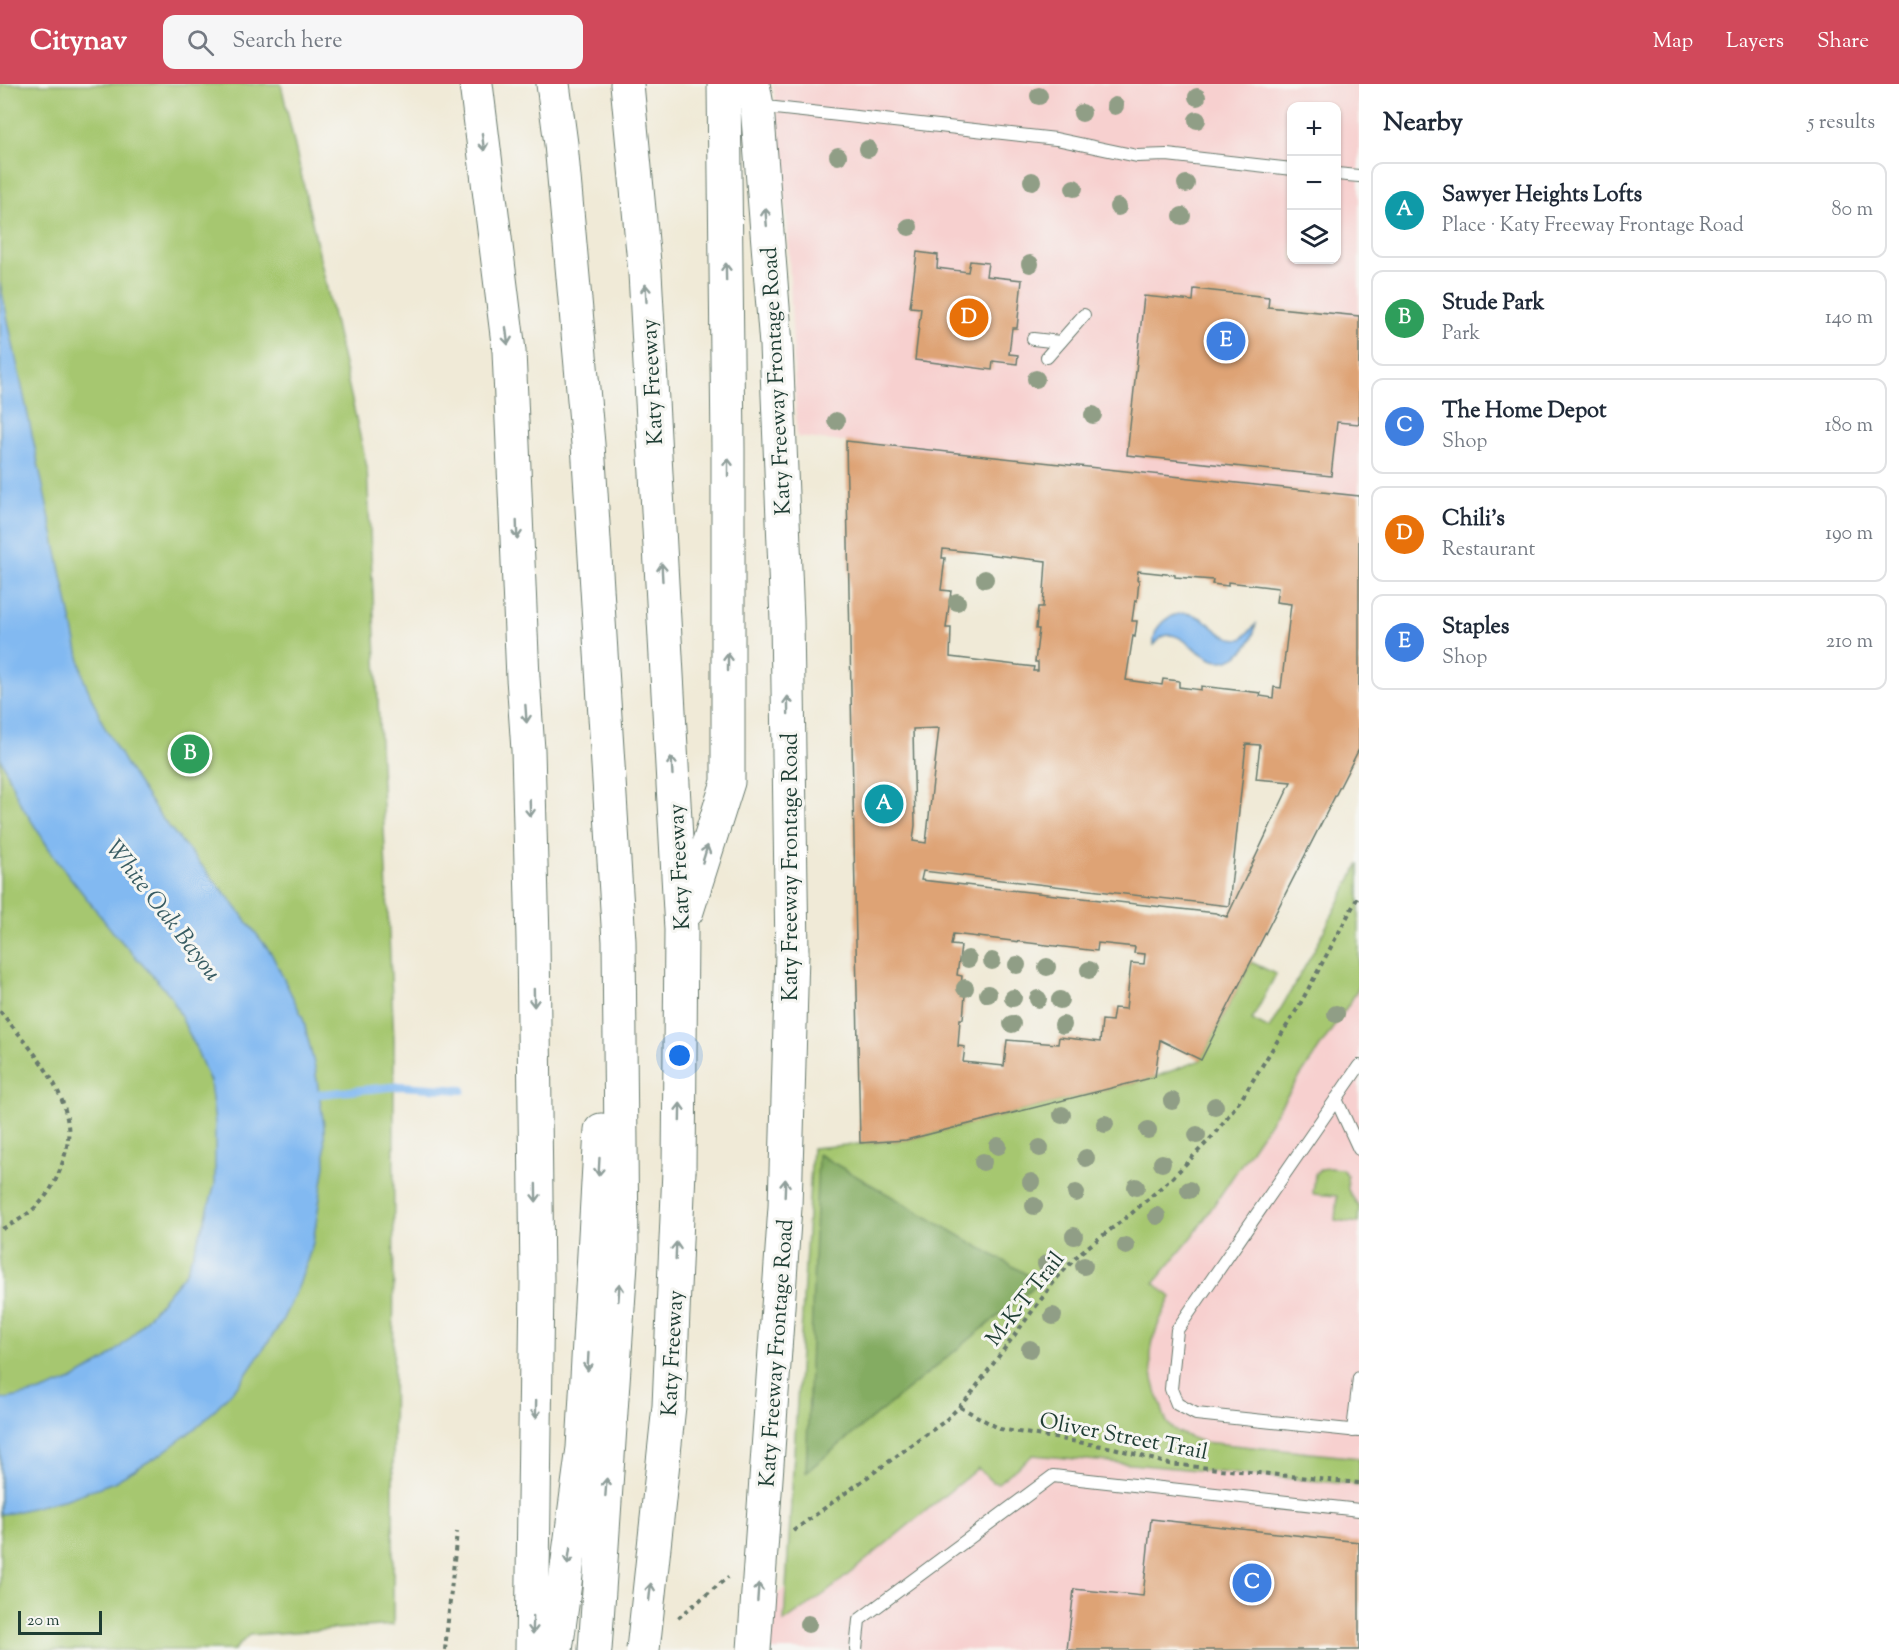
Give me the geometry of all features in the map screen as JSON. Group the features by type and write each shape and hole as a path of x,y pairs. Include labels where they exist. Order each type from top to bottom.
{"main road":[{"path":"476,84 509,351 528,750 533,939 537,1283 532,1650"},
{"path":"553,84 561,144 588,444 603,681 609,941 622,1248 595,1650"},
{"name":"Katy Freeway","path":"627,84 645,273 681,936 679,1170 669,1406 643,1650"},
{"path":"681,936 728,782 728,436 724,84"},
{"name":"Katy Freeway Frontage Road","path":"754,1650 784,1207 792,953 787,620 777,381 755,95"},
{"path":"556,1650 584,1448 609,941"}],"lane":[{"path":"755,95 1056,139 1137,156 1167,155 1287,168"},
{"path":"1341,174 1359,176"},
{"path":"1047,357 1084,315"},
{"path":"1033,339 1060,342"},
{"path":"1359,1066 1177,1330 1170,1389 1177,1404 1196,1414 1356,1431 1359,1378"},
{"path":"1336,1099 1359,1149"},
{"path":"856,1650 859,1620 1053,1476 1359,1510"}],"path":[{"name":"M-K-T Trail","path":"792,1531 899,1456 960,1407 1080,1253 1132,1213 1173,1177 1212,1137 1242,1098 1299,1006 1359,895"},
{"path":"0,1011 46,1068 61,1100 68,1125 66,1153 57,1179 46,1198 28,1214 0,1230"},
{"name":"Oliver Street Trail","path":"960,1407 1000,1429 1114,1448 1169,1464 1359,1484"},
{"path":"445,1650 457,1532"},
{"path":"673,1622 734,1573"}],"shaded area":[{"path":"773,84 1359,84 1359,496 797,437 788,233"},
{"path":"1359,920 1359,1650 762,1650 767,1603 967,1436"}],"green space":[{"path":"0,84 281,84 367,467 394,1041 393,1625 249,1635 234,1650 0,1650"},
{"path":"1359,863 1359,986 1193,1236 1154,1283 1171,1297 1154,1338 1151,1362 1155,1389 1164,1416 1173,1429 1204,1442 1359,1458 1359,1485 1033,1455 998,1483 992,1482 978,1468 827,1592 784,1622 812,1148 906,1140 1155,1077 1201,1060 1251,962 1276,974 1252,1020 1269,1029 1311,956"},
{"path":"818,1154 1040,1282 806,1472"},
{"path":"1321,1169 1342,1169 1347,1175 1348,1190 1359,1207 1358,1223 1335,1220 1337,1196 1313,1194 1315,1174"}],"water":[{"name":"White Oak Bayou","path":"0,283 84,680 104,726 128,768 160,816 229,898 271,953 303,1018 315,1068 324,1125 325,1165 313,1243 299,1285 280,1325 241,1382 201,1424 158,1456 114,1482 67,1499 0,1514 0,1400 40,1392 72,1380 107,1359 130,1338 186,1272 215,1184 215,1124 210,1082 171,996 113,932 55,858 20,803 0,757"},
{"path":"1185,613 1201,618 1219,632 1233,638 1242,639 1256,624 1248,645 1238,655 1227,660 1218,661 1209,658 1178,637 1170,635 1163,637 1154,645 1156,632 1162,622"}],"building":[{"path":"917,252 938,255 937,268 968,272 970,261 988,263 986,276 1022,280 1017,328 1012,328 1009,354 1018,355 1017,364 993,361 992,370 915,360 921,308 910,307"},
{"path":"1194,289 1269,297 1268,307 1359,316 1359,424 1337,422 1331,476 1127,455 1144,296 1193,301"},
{"path":"846,441 1359,496 1359,749 1201,1060 1160,1040 1155,1077 906,1140 860,1143","holes":["943,549 1046,561 1043,607 1038,607 1036,629 1039,629 1035,662 1038,662 1038,671 1033,671 1034,667 950,657 951,628 946,628 951,591 941,590 945,558 942,558","1138,571 1213,580 1212,584 1228,586 1228,582 1278,588 1276,602 1291,604 1281,688 1274,687 1273,698 1260,696 1261,693 1201,686 1201,690 1179,687 1179,681 1163,679 1162,685 1126,680 1137,621 1132,621 1135,600 1137,601 1139,580 1137,580","939,728 926,843 913,841 915,825 913,729","1246,744 1260,745 1256,779 1291,782 1227,917 1216,913 921,880 923,871 1229,906","953,934 1097,951 1098,943 1135,947 1134,953 1145,954 1144,964 1131,963 1126,1009 1114,1008 1112,1021 1102,1020 1100,1042 1059,1037 1058,1044 1007,1040 1004,1066 963,1062 965,1047 958,1046 965,995 960,994 962,976 957,975 961,946 951,945"]},
{"path":"1151,1519 1359,1542 1359,1650 1067,1650 1074,1589 1143,1596"}],"waterway":[{"path":"310,1095 401,1086 462,1090"}],"place":[{"name":"Chili's","path":"969,318"},
{"name":"Staples","path":"1226,341"},
{"name":"Stude Park","path":"190,754"},
{"name":"Sawyer Heights Lofts","path":"884,804"},
{"name":"The Home Depot","path":"1252,1583"}]}
